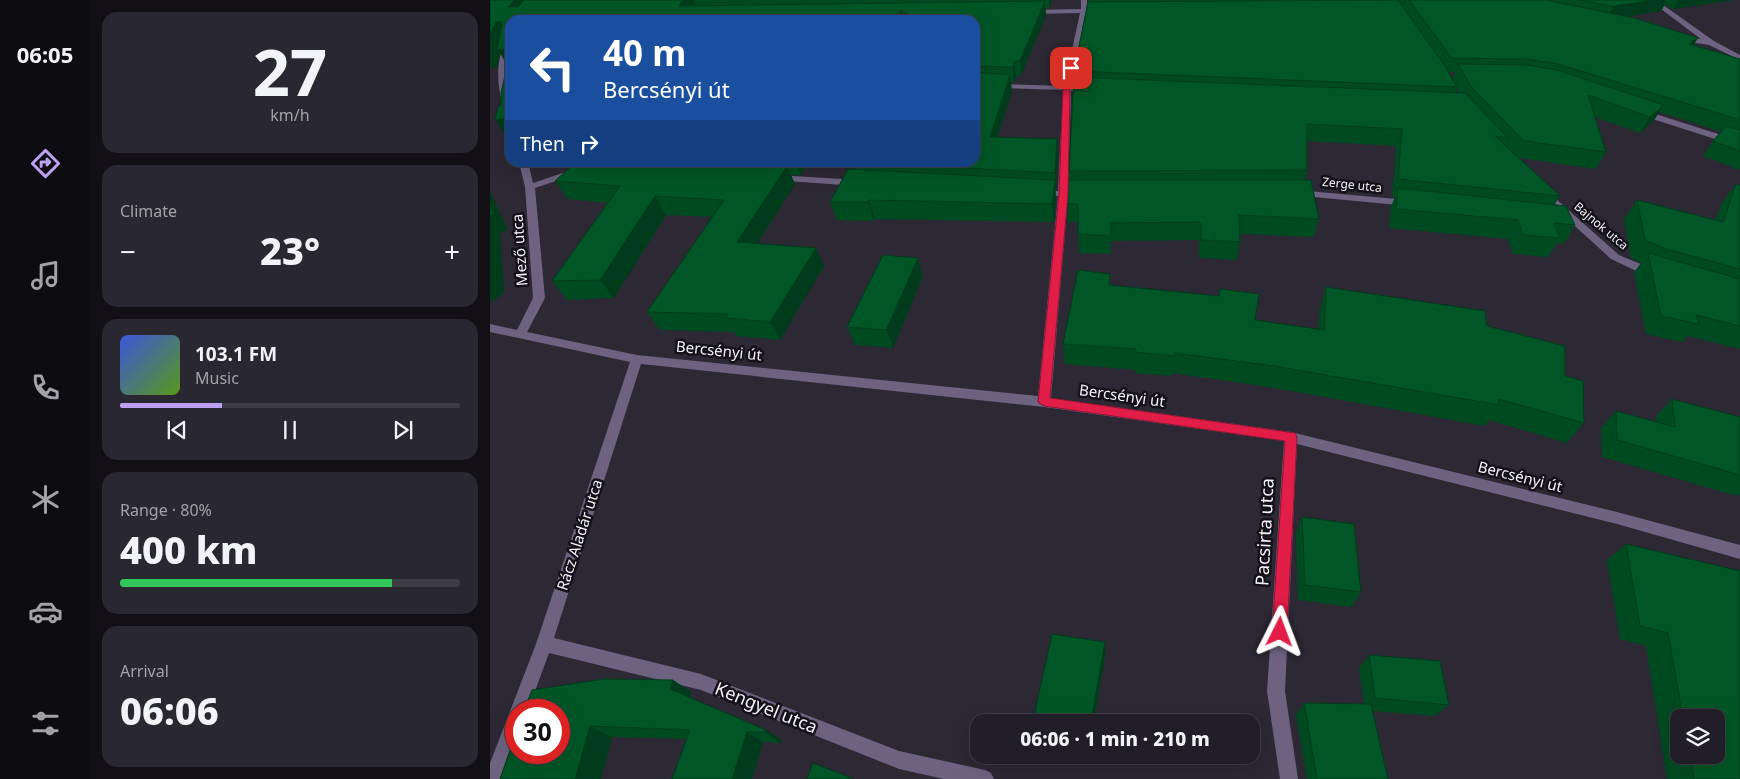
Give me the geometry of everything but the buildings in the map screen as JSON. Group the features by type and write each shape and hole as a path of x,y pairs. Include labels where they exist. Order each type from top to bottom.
{"street":[{"path":"1044,402 1064,194 1067,88 1084,11 1084,0"},
{"path":"1652,0 1711,43 1740,58"},
{"path":"1025,12 1113,11"},
{"path":"1673,37 1711,43"},
{"path":"505,49 503,52 500,86 505,102"},
{"path":"980,85 1096,89"},
{"path":"1634,110 1740,144"},
{"name":"Mező utca","path":"521,333 539,298 530,187 524,167"},
{"path":"530,187 588,167"},
{"path":"765,178 864,183"},
{"name":"Bajnok utca","path":"1540,189 1615,257 1646,272 1665,277"},
{"path":"1024,192 1093,194"},
{"name":"Zerge utca","path":"1282,193 1312,193 1419,204"},
{"path":"1556,219 1575,221"},
{"name":"Bercsényi út","path":"490,328 521,333 637,359 1044,402 1291,437 1617,518 1740,552"},
{"name":"Rácz Aladár utca","path":"523,699 544,644 637,359"},
{"name":"Pacsirta utca","path":"1289,779 1276,691 1291,437"},
{"name":"Kengyel utca","path":"544,644 701,682 899,760 985,779"},
{"path":"493,779 505,747"}],"route":[{"path":"1071,68 1067,88 1064,194 1044,402 1291,437 1280,632"}]}
